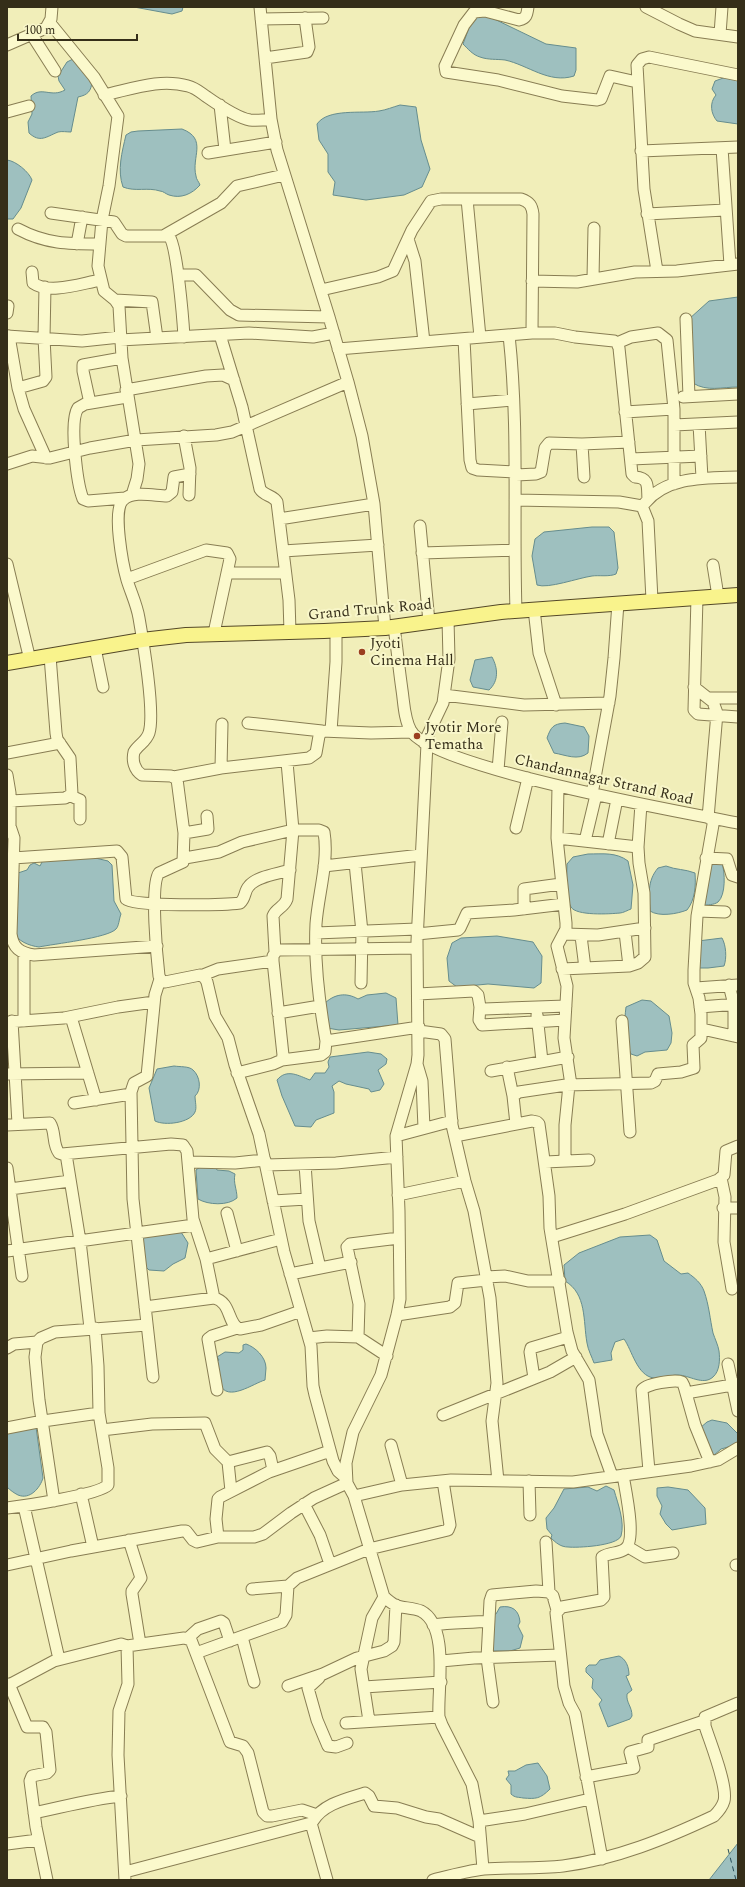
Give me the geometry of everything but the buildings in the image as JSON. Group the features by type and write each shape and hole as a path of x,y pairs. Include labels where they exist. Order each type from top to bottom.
{"main road":[{"name":"Grand Trunk Road","path":"7,663 142,640 214,633 336,631 390,627 534,609 738,595"}],"street":[{"path":"7,45 46,28 50,23 52,7"},
{"path":"248,722 327,731 371,733 412,732 406,717 390,627 378,545 374,504 362,436 334,333 284,175 271,119 260,7"},
{"path":"528,7 527,15 524,19 519,20 485,11 474,12 459,34 445,66 446,72 498,80 562,96 597,100 601,99 610,76 637,82"},
{"path":"646,7 679,24 695,30 738,38"},
{"path":"720,34 722,7"},
{"path":"265,58 307,52 309,47 305,18"},
{"path":"261,19 323,18"},
{"path":"50,23 94,77 116,112 118,121 102,220 98,266 104,291 115,300 119,306 122,358 136,440 139,468 128,497 119,505 118,515 121,551 127,579 138,612 150,698 150,728 147,738 134,752 134,764 138,773 142,775 174,777 221,768 288,762 313,756 316,752 319,736 327,731"},
{"path":"32,35 55,71"},
{"path":"656,271 647,214 641,151 637,65 642,59 649,57 738,75"},
{"path":"104,95 168,82 195,88 220,105 249,120 271,119"},
{"path":"220,105 225,150"},
{"path":"7,112 29,106"},
{"path":"208,153 276,142"},
{"path":"641,151 738,147"},
{"path":"532,281 576,282 635,272 678,271 734,264 725,210 722,148"},
{"path":"51,213 116,223 122,234 126,236 165,235 221,203 237,186 284,175"},
{"path":"321,290 388,274 395,267 408,239 432,201 441,199 521,199 528,202 533,214 532,333"},
{"path":"467,199 480,337"},
{"path":"647,214 725,210"},
{"path":"77,244 82,217"},
{"path":"593,279 594,228"},
{"path":"18,229 48,242 100,244"},
{"path":"165,235 169,236 172,242 178,275 184,337"},
{"path":"408,239 415,261 424,342"},
{"path":"32,272 33,283 45,287 69,287 101,280"},
{"path":"178,275 196,275 230,310 239,315 329,317"},
{"path":"18,388 46,379 44,338 45,287"},
{"path":"115,300 152,302 157,338"},
{"path":"686,319 689,397"},
{"path":"46,458 27,417 18,388 8,336 82,341 249,333 313,337 334,333"},
{"path":"338,349 532,333 555,333 575,337 611,340 617,343 637,336 658,333 665,337 668,345 674,425 674,484"},
{"path":"220,335 234,380 260,489 275,499 286,573 290,632"},
{"path":"509,335 512,368 512,400 516,473 514,550 516,611"},
{"path":"464,339 466,404 470,460 472,468 478,470 536,474 541,472 545,448 549,443 582,444 629,442"},
{"path":"617,343 633,476 645,480 645,503 648,521 652,600"},
{"path":"90,403 83,365 122,358"},
{"path":"190,474 174,477 169,495 88,501 83,499 74,451 76,410 80,406 127,393 206,376 223,375 234,380"},
{"path":"7,464 32,456 46,458 74,451 136,440 216,435 246,427 348,382"},
{"path":"625,412 673,403 689,397 738,394"},
{"path":"466,404 512,400"},
{"path":"674,425 738,422"},
{"path":"699,424 702,478"},
{"path":"184,436 190,474 189,495"},
{"path":"582,444 584,477"},
{"path":"630,459 701,456"},
{"path":"515,500 645,503 658,490 688,480 738,477"},
{"path":"279,519 374,504"},
{"path":"420,526 429,622"},
{"path":"283,550 378,545"},
{"path":"127,579 210,550 229,554 227,572 214,633"},
{"path":"422,553 514,550"},
{"path":"7,564 30,660"},
{"path":"713,565 718,596"},
{"path":"227,572 286,573"},
{"path":"697,597 694,687 695,712 717,716 738,717"},
{"path":"585,841 609,703 618,603"},
{"path":"534,609 539,652 556,705"},
{"path":"347,1480 348,1453 353,1432 381,1375 387,1356 400,1298 396,1136 417,1064 419,1029 417,932 422,855 426,743 441,709 444,695 450,651 448,619"},
{"path":"327,731 336,662 336,631"},
{"path":"95,648 103,687"},
{"path":"50,656 56,733 60,743 70,758 71,796"},
{"path":"514,1096 519,1092 570,1085 653,1083 658,1074 681,1072 692,1069 694,1066 693,1045 701,1038 702,1029 700,1007 693,978 698,911 711,818 717,716 713,702 694,687"},
{"path":"444,695 518,704 556,705 609,703"},
{"path":"708,698 738,698"},
{"path":"498,770 502,722"},
{"path":"221,768 222,724"},
{"name":"Chandannagar Strand Road","path":"412,732 426,743 452,755 498,770 594,794 738,823"},
{"path":"7,753 60,743"},
{"path":"282,1060 283,1055 274,956 273,916 275,912 286,904 290,870 293,830 288,762"},
{"path":"7,775 11,801 8,817 9,833 14,838 11,945 24,954 34,955 157,946"},
{"path":"153,1377 133,1199 131,1094 134,1083 147,1076 154,1002 160,979 155,904 157,876 162,871 181,864 185,858 184,833 178,785 174,777"},
{"path":"516,828 528,778"},
{"path":"558,786 557,838 566,923 564,934 557,946 567,986 564,1038 568,1057 570,1085 565,1125 565,1161"},
{"path":"11,801 65,798 71,796 80,800 80,819"},
{"path":"608,844 617,799"},
{"path":"562,969 629,966 638,963 644,957 644,885 639,863 638,847 641,804"},
{"path":"184,833 208,829 207,816"},
{"path":"185,858 219,852 242,842 293,830 319,830 324,832 324,866 315,949 316,981 326,1041 325,1052 322,1055 282,1060 237,1073"},
{"path":"557,838 638,847"},
{"path":"13,858 117,851 120,853 122,861 126,899 130,902 155,904 240,903 244,899 247,888 255,881 290,870"},
{"path":"324,866 355,864 384,858 422,855"},
{"path":"706,858 727,859 732,875 738,877"},
{"path":"355,864 362,932 361,983"},
{"path":"524,909 524,889 561,884"},
{"path":"316,933 458,930 467,913 524,909 564,904"},
{"path":"698,911 725,912"},
{"path":"564,934 581,936 625,932 645,928"},
{"path":"625,932 629,966"},
{"path":"581,936 585,968"},
{"path":"160,979 165,982 193,975 203,975 218,969 274,956 280,949 417,948"},
{"path":"24,954 24,1020"},
{"path":"203,975 210,990 216,1021 228,1038 237,1073 254,1117 266,1163 281,1239 311,1346 312,1386 330,1450 338,1471 347,1480 354,1496 384,1597 396,1605 421,1611 428,1617 433,1625 439,1643 441,1661 439,1717 472,1784 479,1821 483,1869"},
{"path":"696,988 733,985 736,1004 736,1036 702,1029"},
{"path":"418,994 474,991 478,995 480,1020 482,1025 565,1020"},
{"path":"154,1002 118,1007 72,1017 10,1022 13,1125 50,1123 53,1127 57,1151 59,1153 66,1154 132,1147 181,1144 185,1147 188,1162 194,1225 206,1258 214,1298"},
{"path":"700,1007 736,1004"},
{"path":"278,1013 320,1006"},
{"path":"480,1007 484,1009 566,1006"},
{"path":"536,1007 542,1061"},
{"path":"72,1017 96,1100"},
{"path":"622,1021 630,1132"},
{"path":"326,1041 419,1029 441,1034 445,1039 452,1121 465,1181 474,1211 486,1278 497,1383 492,1421 498,1481"},
{"path":"491,1070 568,1057"},
{"path":"417,1064 422,1080 424,1128"},
{"path":"507,1067 514,1096 516,1124"},
{"path":"12,1074 88,1073"},
{"path":"74,1103 131,1094"},
{"path":"396,1136 452,1121"},
{"path":"455,1136 532,1121 537,1122 545,1162 552,1237 568,1337 576,1357 586,1372 589,1380 597,1434 612,1476"},
{"path":"552,1237 625,1214 721,1178 724,1175 726,1151 738,1146"},
{"path":"7,1508 24,1506 100,1490 108,1485 108,1468 99,1413 98,1366 66,1154"},
{"path":"188,1162 305,1164 397,1157"},
{"path":"545,1162 589,1160"},
{"path":"305,1164 310,1228 320,1268"},
{"path":"7,1168 10,1189 12,1250 22,1276"},
{"path":"721,1178 725,1197 724,1242 733,1262 732,1289"},
{"path":"10,1189 70,1181"},
{"path":"398,1195 465,1181"},
{"path":"273,1201 307,1199"},
{"path":"724,1208 738,1208"},
{"path":"227,1213 237,1251"},
{"path":"12,1250 194,1225"},
{"path":"358,1337 359,1304 347,1247 350,1244 399,1238"},
{"path":"206,1258 281,1239"},
{"path":"290,1274 351,1262"},
{"path":"397,1315 450,1307 455,1300 458,1283 505,1276 528,1281 560,1281"},
{"path":"145,1307 214,1298 226,1306 237,1328"},
{"path":"218,1390 208,1339 212,1336 237,1328 244,1329 261,1325 301,1312"},
{"path":"54,1500 39,1400 35,1357 37,1342 41,1338 55,1332 147,1325"},
{"path":"309,1338 327,1336 358,1337 387,1356"},
{"path":"534,1378 530,1352 531,1348 568,1337"},
{"path":"7,1348 14,1344 37,1342"},
{"path":"443,1415 555,1370 576,1357"},
{"path":"728,1364 735,1384 738,1411"},
{"path":"649,1471 642,1390 646,1386 679,1381 684,1386 697,1433 710,1462"},
{"path":"686,1394 735,1384"},
{"path":"7,1428 99,1413"},
{"path":"102,1430 152,1424 203,1422 207,1424 215,1449 228,1462 231,1491"},
{"path":"391,1445 402,1485"},
{"path":"354,1496 402,1485 443,1480 572,1482 710,1462 738,1448"},
{"path":"218,1537 216,1519 218,1500 231,1491 273,1470 330,1450"},
{"path":"228,1462 267,1452 270,1456 273,1470"},
{"path":"557,1610 562,1607 603,1599 605,1593 602,1557 607,1554 621,1551 628,1547 630,1542 630,1528 624,1475"},
{"path":"7,1565 93,1546 182,1531 189,1533 195,1542 218,1537 259,1536 268,1532 304,1504 347,1480"},
{"path":"252,1590 288,1586 297,1578 369,1549 448,1530 450,1525 443,1480"},
{"path":"529,1482 530,1515"},
{"path":"81,1494 93,1546"},
{"path":"304,1504 320,1535 330,1564"},
{"path":"24,1506 59,1659"},
{"path":"129,1540 141,1574 140,1581 134,1588 132,1594 140,1644"},
{"path":"546,1542 549,1592 553,1596 557,1610 556,1621 564,1686 575,1714 602,1859"},
{"path":"628,1547 645,1557 673,1553"},
{"path":"196,1653 274,1626 285,1619 288,1586"},
{"path":"492,1702 487,1658 492,1595 536,1591 549,1592"},
{"path":"369,1721 361,1669 372,1618 384,1597"},
{"path":"288,1686 323,1674 364,1656 392,1646 394,1642 396,1605"},
{"path":"47,1880 38,1840 30,1778 50,1770 46,1732 43,1727 27,1727 8,1685 59,1659 121,1644 127,1646 188,1638 198,1629 221,1621 224,1623 230,1641"},
{"path":"433,1625 450,1622 460,1624 489,1621"},
{"path":"242,1637 254,1682"},
{"path":"188,1638 191,1640 230,1742 243,1746 248,1753 263,1812 267,1816 272,1816 302,1810 314,1819 327,1880"},
{"path":"127,1646 128,1684 119,1711 118,1719 118,1755 125,1876 314,1819 340,1802 365,1793 369,1796 374,1806 397,1808 426,1817 439,1819 480,1837"},
{"path":"441,1661 560,1655"},
{"path":"323,1674 308,1688 317,1720 328,1746 336,1747 348,1743"},
{"path":"364,1687 441,1682"},
{"path":"433,1880 483,1869 527,1869 562,1866 602,1859 635,1849 714,1816 721,1809 724,1800 723,1784 704,1721 705,1717 709,1714 738,1703"},
{"path":"346,1723 439,1717"},
{"path":"586,1777 634,1768 630,1752 648,1747 648,1740 704,1721"},
{"path":"34,1813 74,1805 91,1799 121,1796"},
{"path":"479,1821 524,1814 590,1799"},
{"path":"7,1844 38,1840"}],"water":[{"path":"134,7 183,7 182,11 172,14"},
{"path":"486,15 546,44 576,48 576,70 574,76 556,78 539,73 514,62 477,56 463,44 473,17"},
{"path":"73,59 92,82 91,88 88,92 78,97 71,132 58,132 43,138 36,138 29,133 28,122 32,114 31,96 39,92 55,93 65,90 59,81 58,76 67,62"},
{"path":"726,77 738,80 738,124 717,121 712,112 712,101 716,95 712,89 715,81"},
{"path":"400,105 416,107 421,140 430,169 422,187 404,195 366,200 333,195 335,182 328,172 328,154 319,140 317,124 322,119 337,114 379,111"},
{"path":"182,129 190,133 197,143 195,169 196,177 200,185 197,188 186,195 173,196 162,191 151,189 132,189 123,187 120,168 126,135 131,132 138,131"},
{"path":"7,160 22,167 32,180 21,208 13,219 7,219"},
{"path":"738,297 738,387 709,388 698,386 693,383 689,319 709,301"},
{"path":"592,527 609,527 614,532 618,568 616,574 592,576 548,586 537,585 532,556 535,539 544,532"},
{"path":"492,657 496,670 495,683 489,690 473,687 470,680 475,660"},
{"path":"565,723 584,727 589,736 588,753 580,757 576,757 554,753 547,738 553,727 558,724"},
{"path":"588,854 614,855 628,861 633,885 631,909 621,913 594,914 579,912 571,907 567,897 567,864 573,857"},
{"path":"91,857 108,861 112,865 114,901 121,914 116,929 92,938 39,947 28,944 17,938 13,927 13,905 15,878 18,873 27,870 30,865 34,863 40,866 43,860"},
{"path":"708,861 722,863 724,872 724,889 721,899 718,902 702,905"},
{"path":"666,866 695,873 694,893 692,902 687,910 668,914 658,914 650,911 650,883 658,868"},
{"path":"497,936 533,942 542,956 541,983 534,988 488,984 457,987 449,981 447,958 452,943 461,938"},
{"path":"722,938 726,952 724,966 697,968 698,941"},
{"path":"386,993 396,998 398,1025 339,1030 327,1028 324,1004 332,998 340,995 349,995 358,999 367,995"},
{"path":"642,1000 651,1001 669,1016 672,1033 671,1043 667,1050 645,1052 637,1056 631,1054 627,1043 625,1013 626,1007"},
{"path":"368,1052 381,1054 387,1059 386,1064 378,1070 384,1084 380,1090 371,1092 369,1089 339,1081 332,1086 334,1092 334,1113 316,1120 311,1127 295,1126 277,1080 285,1074 293,1074 310,1080 315,1073 325,1073 329,1067 328,1062 330,1057"},
{"path":"174,1066 193,1070 199,1079 199,1090 195,1096 196,1110 192,1116 183,1121 165,1123 155,1121 149,1088 157,1069"},
{"path":"215,1166 217,1170 229,1171 235,1174 234,1180 237,1198 233,1201 218,1204 198,1199 196,1170 200,1167"},
{"path":"181,1232 188,1243 185,1258 173,1264 164,1271 149,1270 143,1264 143,1234"},
{"path":"650,1235 657,1240 664,1261 681,1274 688,1273 691,1275 703,1288 719,1354 719,1365 717,1372 709,1379 700,1380 682,1375 657,1378 648,1376 639,1368 624,1339 615,1342 611,1353 612,1360 594,1363 589,1351 581,1301 572,1286 565,1281 564,1265 579,1253 620,1237"},
{"path":"246,1344 253,1347 262,1356 266,1364 265,1380 241,1390 228,1392 223,1389 220,1384 216,1362 219,1360 217,1357 225,1352 239,1353 243,1350 243,1345"},
{"path":"712,1420 727,1423 738,1434 738,1442 735,1445 721,1449 713,1456 700,1428"},
{"path":"36,1427 43,1478 40,1486 34,1492 27,1496 22,1496 18,1495 7,1487 7,1431"},
{"path":"606,1486 614,1490 620,1513 622,1531 621,1536 618,1539 596,1546 565,1547 551,1538 552,1535 547,1529 546,1518 554,1508 564,1489 588,1487 597,1491"},
{"path":"668,1487 688,1490 705,1508 706,1524 672,1530 660,1514 662,1506 657,1496 657,1488"},
{"path":"500,1607 514,1609 518,1614 520,1622 518,1626 523,1636 520,1648 510,1651 493,1651 490,1646 493,1614 496,1614"},
{"path":"619,1656 627,1664 629,1675 626,1676 632,1690 627,1694 627,1697 632,1716 630,1719 608,1727 599,1704 602,1700 592,1688 593,1679 586,1672 586,1668 589,1665 596,1665 600,1660"},
{"path":"538,1763 547,1776 550,1789 540,1797 535,1798 523,1798 512,1795 511,1785 506,1779 509,1775 508,1771 515,1771 526,1765"},
{"path":"738,1843 738,1880 709,1880"}],"ferry route":[{"path":"728,1849 736,1880"}],"place":[{"name":"Jyoti Cinema Hall","path":"362,652"},
{"name":"Jyotir More Tematha","path":"417,736"}]}
